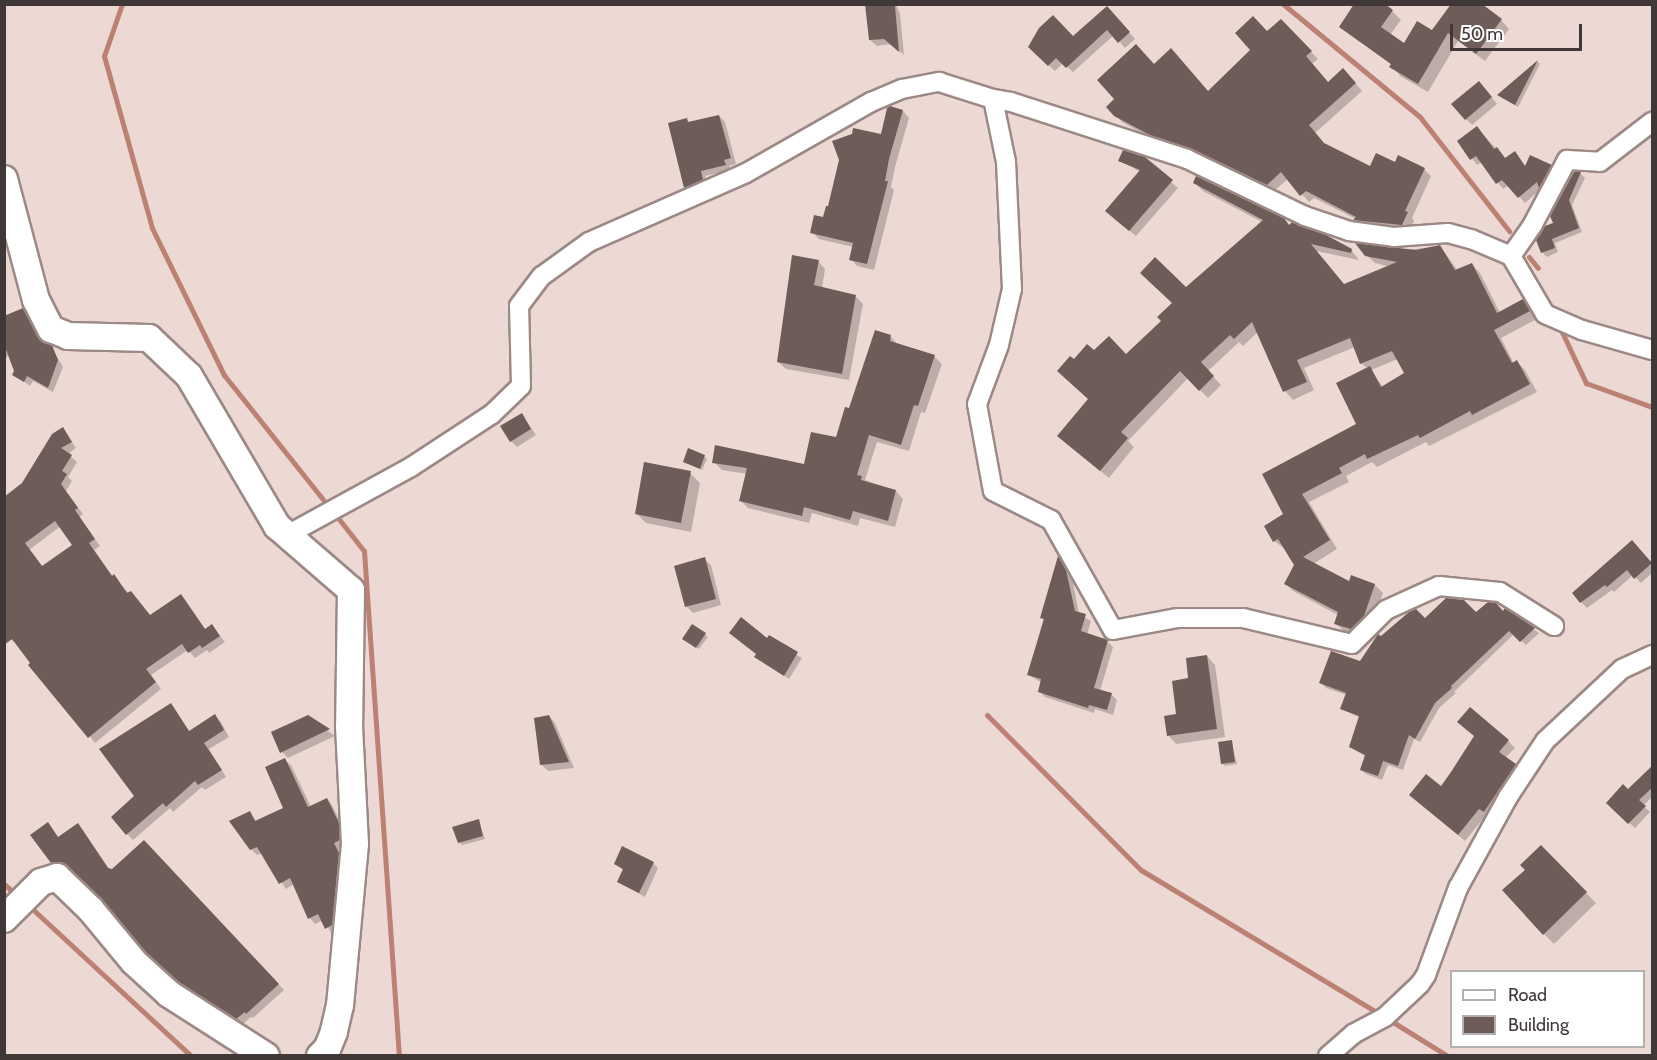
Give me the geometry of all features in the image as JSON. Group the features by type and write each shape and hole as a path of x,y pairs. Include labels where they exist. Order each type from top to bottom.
{"street":[{"path":"287,535 411,467 492,414 521,386 519,306 542,276 589,242 746,172 870,102 902,88 939,82 993,99 1011,102 1187,159 1305,216 1349,231 1394,237 1448,233 1471,239 1511,256 1545,314 1582,330 1653,350"},
{"path":"993,99 1006,162 1012,289 999,345 977,404 993,491 1051,520 1113,630 1178,618 1243,618 1352,644 1386,610 1439,585 1500,592 1554,626"},
{"path":"1511,256 1532,226 1567,160 1600,162 1653,122"},
{"path":"4,179 36,300 51,329 68,336 149,338 189,376 277,526 351,591 349,726 355,844 340,1005 334,1032 327,1049 320,1056"},
{"path":"1328,1056 1353,1034 1385,1017 1420,984 1426,975 1458,888 1508,797 1545,741 1622,669 1653,655"},
{"path":"4,919 41,882 57,877 91,910 134,962 169,994 266,1056"}],"building":[{"path":"865,4 895,6 899,52 884,39 869,40"},
{"path":"1354,4 1385,4 1393,10 1381,27 1404,43 1417,21 1432,30 1451,4 1482,4 1502,19 1476,54 1448,33 1418,84 1389,67 1391,64 1339,27"},
{"path":"1107,6 1130,32 1118,43 1107,30 1066,68 1056,58 1048,66 1028,47 1039,28 1053,15 1073,36"},
{"path":"1253,16 1267,31 1281,19 1312,51 1306,56 1328,82 1343,68 1356,83 1309,125 1324,143 1370,166 1376,153 1395,162 1398,155 1425,168 1405,211 1408,212 1402,225 1353,220 1356,217 1306,191 1300,196 1281,172 1267,185 1192,149 1150,135 1114,116 1106,107 1114,99 1097,80 1136,44 1154,64 1171,48 1208,91 1250,50 1235,33"},
{"path":"1538,60 1515,105 1497,95"},
{"path":"1479,81 1492,97 1465,120 1451,104"},
{"path":"890,106 903,110 889,159 885,181 888,181 867,264 849,260 853,243 810,233 814,215 823,217 826,206 828,206 839,160 832,141 852,134 853,128 881,134 887,108"},
{"path":"719,115 731,158 724,160 726,165 701,171 703,180 684,188 668,123 687,118 688,122"},
{"path":"1477,126 1494,149 1497,147 1505,158 1515,151 1525,166 1530,155 1552,165 1539,188 1537,182 1518,198 1502,180 1496,184 1476,156 1470,160 1457,141"},
{"path":"1123,150 1145,157 1173,180 1129,231 1105,211 1140,170 1118,161"},
{"path":"1574,172 1581,172 1569,200 1579,228 1552,239 1555,248 1541,253 1536,240 1545,226 1553,223 1550,216"},
{"path":"1196,176 1284,218 1289,225 1292,222 1326,235 1352,249 1351,253 1311,244 1344,284 1397,262 1365,256 1355,243 1416,250 1440,245 1455,270 1472,263 1497,313 1523,299 1530,311 1494,330 1512,363 1517,360 1530,384 1472,415 1470,411 1420,438 1418,435 1367,459 1365,454 1339,468 1342,473 1302,494 1330,540 1303,557 1349,581 1351,575 1375,584 1364,616 1351,629 1334,624 1338,612 1284,584 1294,565 1278,539 1273,542 1264,526 1283,514 1262,474 1356,424 1336,383 1370,366 1381,387 1404,373 1392,351 1360,364 1350,338 1297,360 1307,382 1283,392 1252,322 1234,339 1230,335 1201,362 1214,376 1199,391 1180,371 1121,432 1128,438 1100,471 1057,436 1088,399 1057,371 1070,356 1074,359 1087,344 1094,350 1109,336 1126,354 1161,321 1157,317 1172,303 1140,273 1155,257 1186,287 1263,220 1193,183"},
{"path":"792,255 819,260 814,285 856,295 842,374 777,362"},
{"path":"23,308 38,336 52,345 58,360 48,388 27,376 24,382 12,375 14,371 4,344 4,316"},
{"path":"875,330 891,335 890,341 935,355 918,406 914,405 901,445 869,435 857,475 862,476 861,480 896,490 888,521 853,511 850,520 804,507 802,516 739,501 747,468 712,463 715,445 804,464 811,432 836,437 845,407 849,408"},
{"path":"522,413 531,429 510,442 500,426"},
{"path":"63,427 72,442 61,448 72,455 62,471 67,474 61,484 78,508 75,510 95,539 89,543 112,576 114,574 127,593 131,591 150,615 181,594 205,629 212,624 220,636 202,648 200,645 188,653 182,644 146,669 156,682 88,738 28,665 30,663 12,639 4,645 4,497 22,483 52,434","holes":["55,521 72,545 42,566 25,543"]},
{"path":"688,448 705,455 700,469 683,462"},
{"path":"644,462 691,471 681,523 635,514"},
{"path":"1632,540 1652,563 1634,579 1627,570 1607,587 1605,585 1580,603 1572,593"},
{"path":"1058,556 1066,570 1075,611 1086,614 1081,631 1108,640 1094,688 1112,693 1107,710 1089,705 1088,708 1038,692 1041,679 1027,675 1044,619 1040,618"},
{"path":"705,557 716,599 685,607 674,566"},
{"path":"1446,598 1464,600 1476,612 1488,602 1496,603 1503,611 1505,608 1535,628 1520,642 1509,631 1451,686 1452,688 1435,703 1415,739 1409,735 1398,766 1383,761 1378,776 1360,770 1365,755 1349,747 1359,716 1340,709 1346,693 1319,683 1331,651 1360,661 1378,634 1381,636 1409,612 1416,609 1425,618"},
{"path":"741,617 767,638 769,635 798,652 784,676 754,657 756,654 729,633"},
{"path":"692,624 706,633 696,648 682,639"},
{"path":"1207,655 1217,729 1167,736 1164,716 1176,714 1172,681 1188,678 1186,658"},
{"path":"171,703 189,731 215,714 224,730 204,743 222,770 198,785 195,781 166,807 163,803 126,835 111,817 134,796 99,749"},
{"path":"1470,707 1509,740 1499,752 1516,764 1484,812 1479,809 1458,835 1409,795 1426,774 1441,786 1451,772 1474,736 1457,722"},
{"path":"308,715 330,729 280,753 271,732"},
{"path":"549,715 569,762 540,765 534,718"},
{"path":"1232,740 1235,762 1221,764 1218,742"},
{"path":"285,758 308,807 327,798 339,823 340,840 334,843 339,853 332,925 325,929 318,914 308,919 290,878 279,884 257,847 250,850 229,821 250,811 255,821 283,808 265,767"},
{"path":"1653,765 1653,787 1639,800 1646,806 1628,824 1606,803 1623,784 1628,789"},
{"path":"479,819 483,836 458,843 452,827"},
{"path":"48,822 58,837 78,823 108,868 112,869 144,840 279,984 246,1014 245,1012 236,1019 178,982 145,952 102,900 67,866 60,862 51,863 30,835"},
{"path":"1541,845 1587,892 1543,935 1502,890 1525,870 1520,865"},
{"path":"622,846 654,862 639,893 617,882 623,869 614,864"}],"waterway":[{"path":"122,4 104,56 152,228 224,375 329,507"},
{"path":"1283,4 1420,117 1509,231"},
{"path":"1529,257 1538,268"},
{"path":"1561,330 1586,383 1652,407"},
{"path":"335,514 364,551 399,1056"},
{"path":"987,715 1141,870 1380,1014"},
{"path":"4,884 18,896"},
{"path":"27,904 191,1056"},
{"path":"1388,1019 1448,1056"}]}
